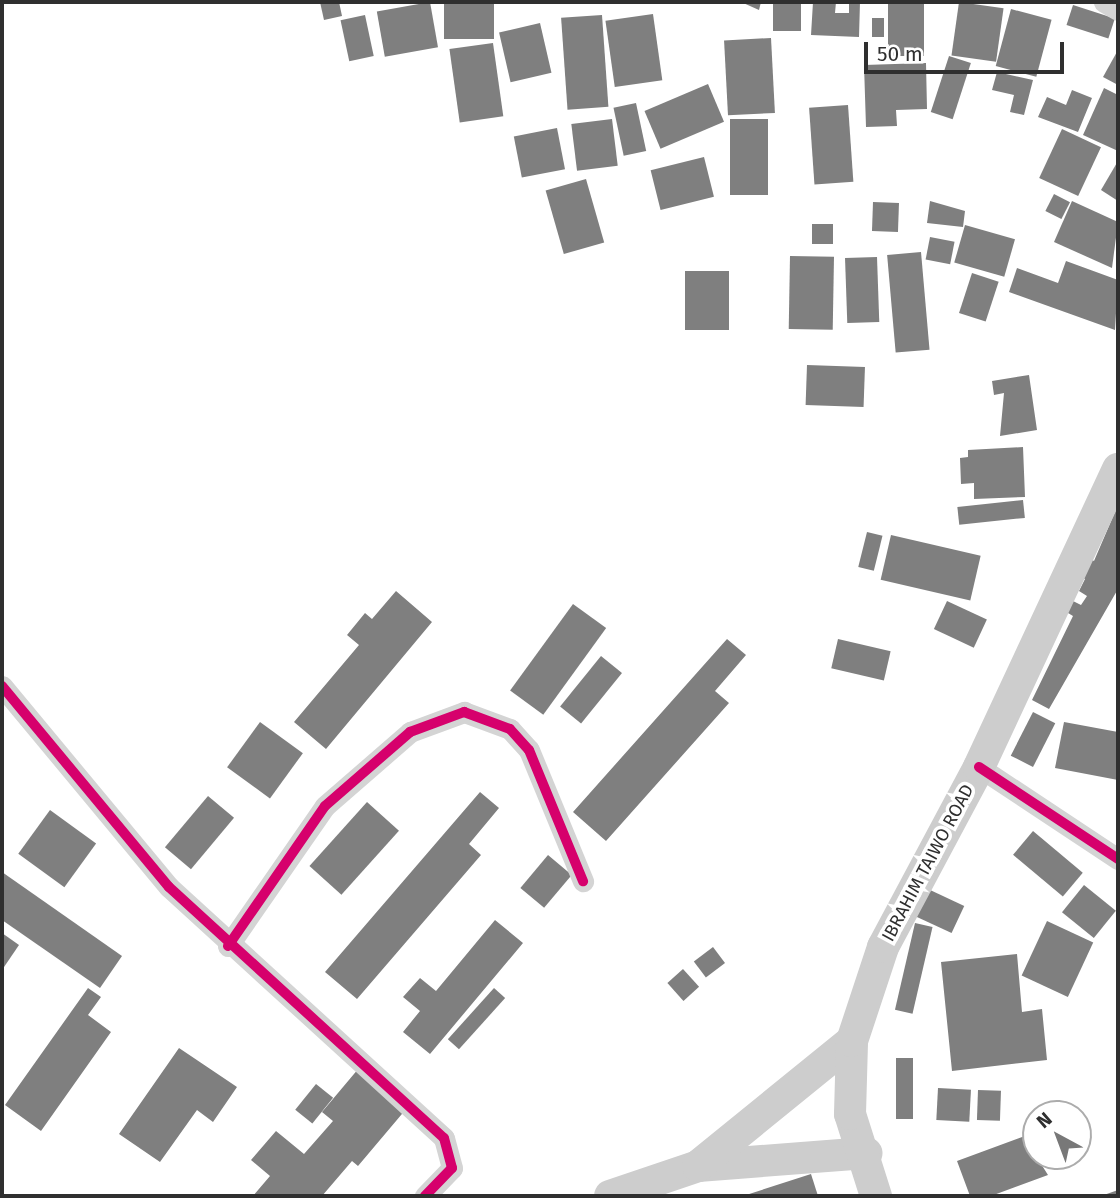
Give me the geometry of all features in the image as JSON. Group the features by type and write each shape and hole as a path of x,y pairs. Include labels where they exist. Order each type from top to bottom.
{"main road":[{"name":"IBRAHIM TAIWO ROAD","path":"876,1196 866,1153 850,1114 852,1041 883,947 979,767 1118,469"},
{"path":"698,1166 852,1041"},
{"path":"610,1196 698,1166 866,1153"}],"street":[{"path":"1104,2 1118,10"},
{"path":"2,686 169,887 228,946 444,1138 452,1168 425,1196"},
{"path":"228,946 325,806 410,732 464,712 510,729 529,750 583,881"},
{"path":"979,767 1118,859"}],"building":[{"path":"320,2 339,2 342,16 324,20"},
{"path":"430,2 438,47 385,57 377,11"},
{"path":"444,2 494,2 494,39 444,39"},
{"path":"741,2 761,2 759,10"},
{"path":"773,2 801,2 801,31 773,31"},
{"path":"813,2 836,2 835,13 849,13 849,2 860,2 859,37 811,35"},
{"path":"888,2 924,2 924,56 888,56"},
{"path":"959,2 1004,8 996,62 951,55"},
{"path":"1073,5 1115,19 1108,39 1067,25"},
{"path":"1011,9 1052,20 1036,77 996,66"},
{"path":"653,14 662,80 615,87 605,21"},
{"path":"365,15 374,56 349,61 341,20"},
{"path":"602,15 608,107 568,110 561,18"},
{"path":"872,18 884,18 884,37 872,37"},
{"path":"540,23 551,73 511,82 499,32"},
{"path":"771,38 775,113 728,115 724,40"},
{"path":"493,43 503,116 460,122 449,49"},
{"path":"1118,50 1118,85 1103,77"},
{"path":"949,56 971,63 953,119 931,112"},
{"path":"926,63 927,109 896,110 897,126 866,127 864,65"},
{"path":"997,72 1033,80 1024,115 1010,112 1014,95 992,90"},
{"path":"708,84 724,122 661,149 644,111"},
{"path":"1104,88 1118,95 1118,151 1083,135"},
{"path":"1072,90 1092,98 1078,132 1038,117 1047,97 1066,105"},
{"path":"636,103 646,151 624,156 614,108"},
{"path":"848,105 853,182 814,185 809,108"},
{"path":"612,119 618,166 577,171 571,124"},
{"path":"730,119 768,119 768,195 730,195"},
{"path":"557,128 565,169 522,178 514,136"},
{"path":"1062,129 1101,147 1078,196 1039,178"},
{"path":"704,157 714,197 661,210 651,170"},
{"path":"1118,161 1118,201 1101,190"},
{"path":"586,179 604,242 564,254 546,191"},
{"path":"1054,194 1070,202 1061,219 1045,211"},
{"path":"930,201 965,211 963,227 927,223"},
{"path":"1072,201 1118,222 1112,268 1054,242"},
{"path":"873,202 899,203 898,232 872,231"},
{"path":"812,224 833,224 833,244 812,244"},
{"path":"965,225 1015,239 1004,277 954,262"},
{"path":"930,237 955,242 950,264 926,260"},
{"path":"921,252 930,350 896,353 887,255"},
{"path":"790,256 834,257 833,330 789,329"},
{"path":"877,257 879,322 847,323 845,258"},
{"path":"1066,261 1118,280 1115,330 1009,292 1017,268 1058,283"},
{"path":"685,271 729,271 729,330 685,330"},
{"path":"972,273 999,282 986,322 959,313"},
{"path":"807,365 865,367 864,407 806,405"},
{"path":"1029,375 1037,430 1000,436 1004,393 994,395 992,381"},
{"path":"1023,447 1025,497 974,499 974,483 961,484 960,458 968,457 968,450"},
{"path":"1023,500 1025,518 959,525 957,507"},
{"path":"1118,505 1118,589 1049,709 1032,700 1073,616 1063,610 1069,599 1081,605 1087,596 1079,591 1085,579 1077,575 1087,557 1094,561"},
{"path":"867,532 883,536 874,571 858,567"},
{"path":"891,535 981,556 970,601 881,580"},
{"path":"396,591 432,622 326,749 294,722 359,645 347,635 365,613 372,619"},
{"path":"947,601 987,620 974,648 934,629"},
{"path":"573,604 606,628 543,715 510,691"},
{"path":"727,639 746,655 715,691 729,703 606,841 573,812"},
{"path":"838,639 891,651 884,680 831,668"},
{"path":"601,656 622,673 581,724 560,707"},
{"path":"1033,712 1055,723 1033,767 1011,756"},
{"path":"260,722 303,753 270,798 227,767"},
{"path":"1064,722 1118,732 1118,780 1055,768"},
{"path":"480,792 499,808 469,844 481,855 357,999 325,972"},
{"path":"208,796 234,818 191,869 165,847"},
{"path":"367,802 399,831 341,895 309,866"},
{"path":"50,810 96,844 64,887 18,854"},
{"path":"1033,831 1083,873 1063,897 1013,855"},
{"path":"548,855 572,875 544,908 520,888"},
{"path":"2,872 122,956 100,988 2,920"},
{"path":"1084,885 1116,911 1094,938 1062,912"},
{"path":"928,889 964,906 952,933 915,916"},
{"path":"495,920 523,943 430,1054 403,1032 420,1011 403,997 420,978 436,991"},
{"path":"1047,921 1093,943 1068,997 1022,975"},
{"path":"915,923 933,927 913,1014 895,1010"},
{"path":"2,933 19,945 2,970"},
{"path":"713,947 725,963 706,977 694,961"},
{"path":"1017,954 1022,1012 1042,1009 1047,1060 952,1071 941,962"},
{"path":"683,969 699,987 683,1001 667,983"},
{"path":"88,988 101,997 88,1015 111,1032 41,1131 5,1105"},
{"path":"494,988 505,998 459,1049 448,1039"},
{"path":"179,1048 237,1087 213,1122 197,1110 160,1162 119,1134"},
{"path":"896,1058 913,1058 913,1119 896,1119"},
{"path":"359,1068 407,1108 358,1166 352,1161 322,1196 253,1196 270,1176 251,1160 276,1131 304,1154 333,1121 322,1112"},
{"path":"316,1084 333,1098 312,1123 295,1110"},
{"path":"938,1088 971,1090 969,1122 936,1120"},
{"path":"978,1090 1001,1091 1000,1121 977,1120"},
{"path":"1022,1137 1022,1170 1045,1170 1048,1175 991,1196 970,1196 957,1161"},
{"path":"811,1174 818,1196 743,1196"},
{"path":"1118,1190 1118,1196 1101,1196"}],"cycle path":[{"path":"2,686 169,887 444,1138 452,1168 425,1196"},
{"path":"228,946 325,806 410,732 464,712 510,729 529,750 583,881"},
{"path":"979,767 1118,859"}]}
